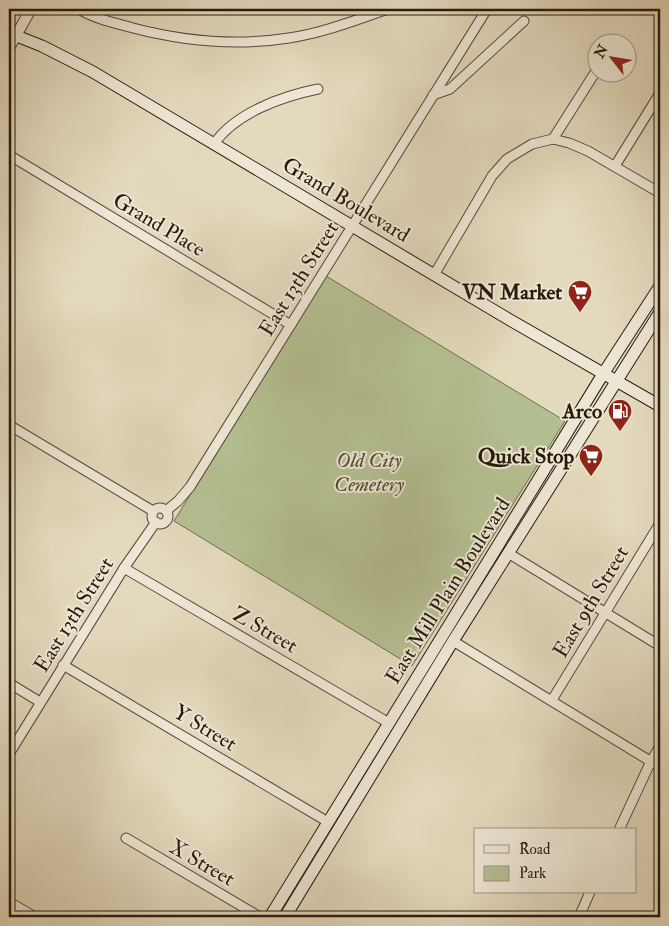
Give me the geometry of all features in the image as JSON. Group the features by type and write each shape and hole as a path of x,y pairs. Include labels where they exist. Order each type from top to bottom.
{"main road":[{"name":"Grand Boulevard","path":"12,34 72,61 660,406"},
{"name":"East Mill Plain Boulevard","path":"270,917 603,374 660,286"},
{"name":"East Mill Plain Boulevard","path":"285,917 453,641 660,312"}],"street":[{"path":"9,48 12,34 31,9"},
{"path":"79,9 96,17 146,31 175,37 232,42 289,38 334,28 388,9"},
{"name":"East 13th Street","path":"166,511 190,487 487,9"},
{"path":"433,96 450,89 524,21"},
{"path":"553,139 589,82"},
{"path":"214,144 221,134 264,106 294,94 318,89"},
{"path":"614,166 660,93"},
{"path":"434,275 492,176 507,159 532,144 553,139 569,143 588,151 660,193"},
{"name":"Grand Place","path":"9,155 291,325"},
{"path":"9,425 154,512"},
{"path":"160,508 166,511 168,516 166,521 160,524 152,518 154,512 160,508"},
{"name":"East 13th Street","path":"9,754 124,568 156,522"},
{"name":"East 9th Street","path":"552,700 660,522"},
{"path":"508,553 660,646"},
{"name":"Z Street","path":"124,568 388,723"},
{"path":"453,641 660,767"},
{"name":"Y Street","path":"63,665 328,822"},
{"path":"9,683 40,702"},
{"path":"620,828 651,760 660,746"},
{"name":"X Street","path":"126,838 260,917"},
{"path":"579,917 589,894"},
{"path":"9,902 35,917"}],"green space":[{"name":"Old City Cemetery","path":"326,276 565,421 412,666 174,521"}],"place":[{"name":"VN Market","path":"580,313"},
{"name":"Arco","path":"620,432"},
{"name":"Quick Stop","path":"591,477"}]}
